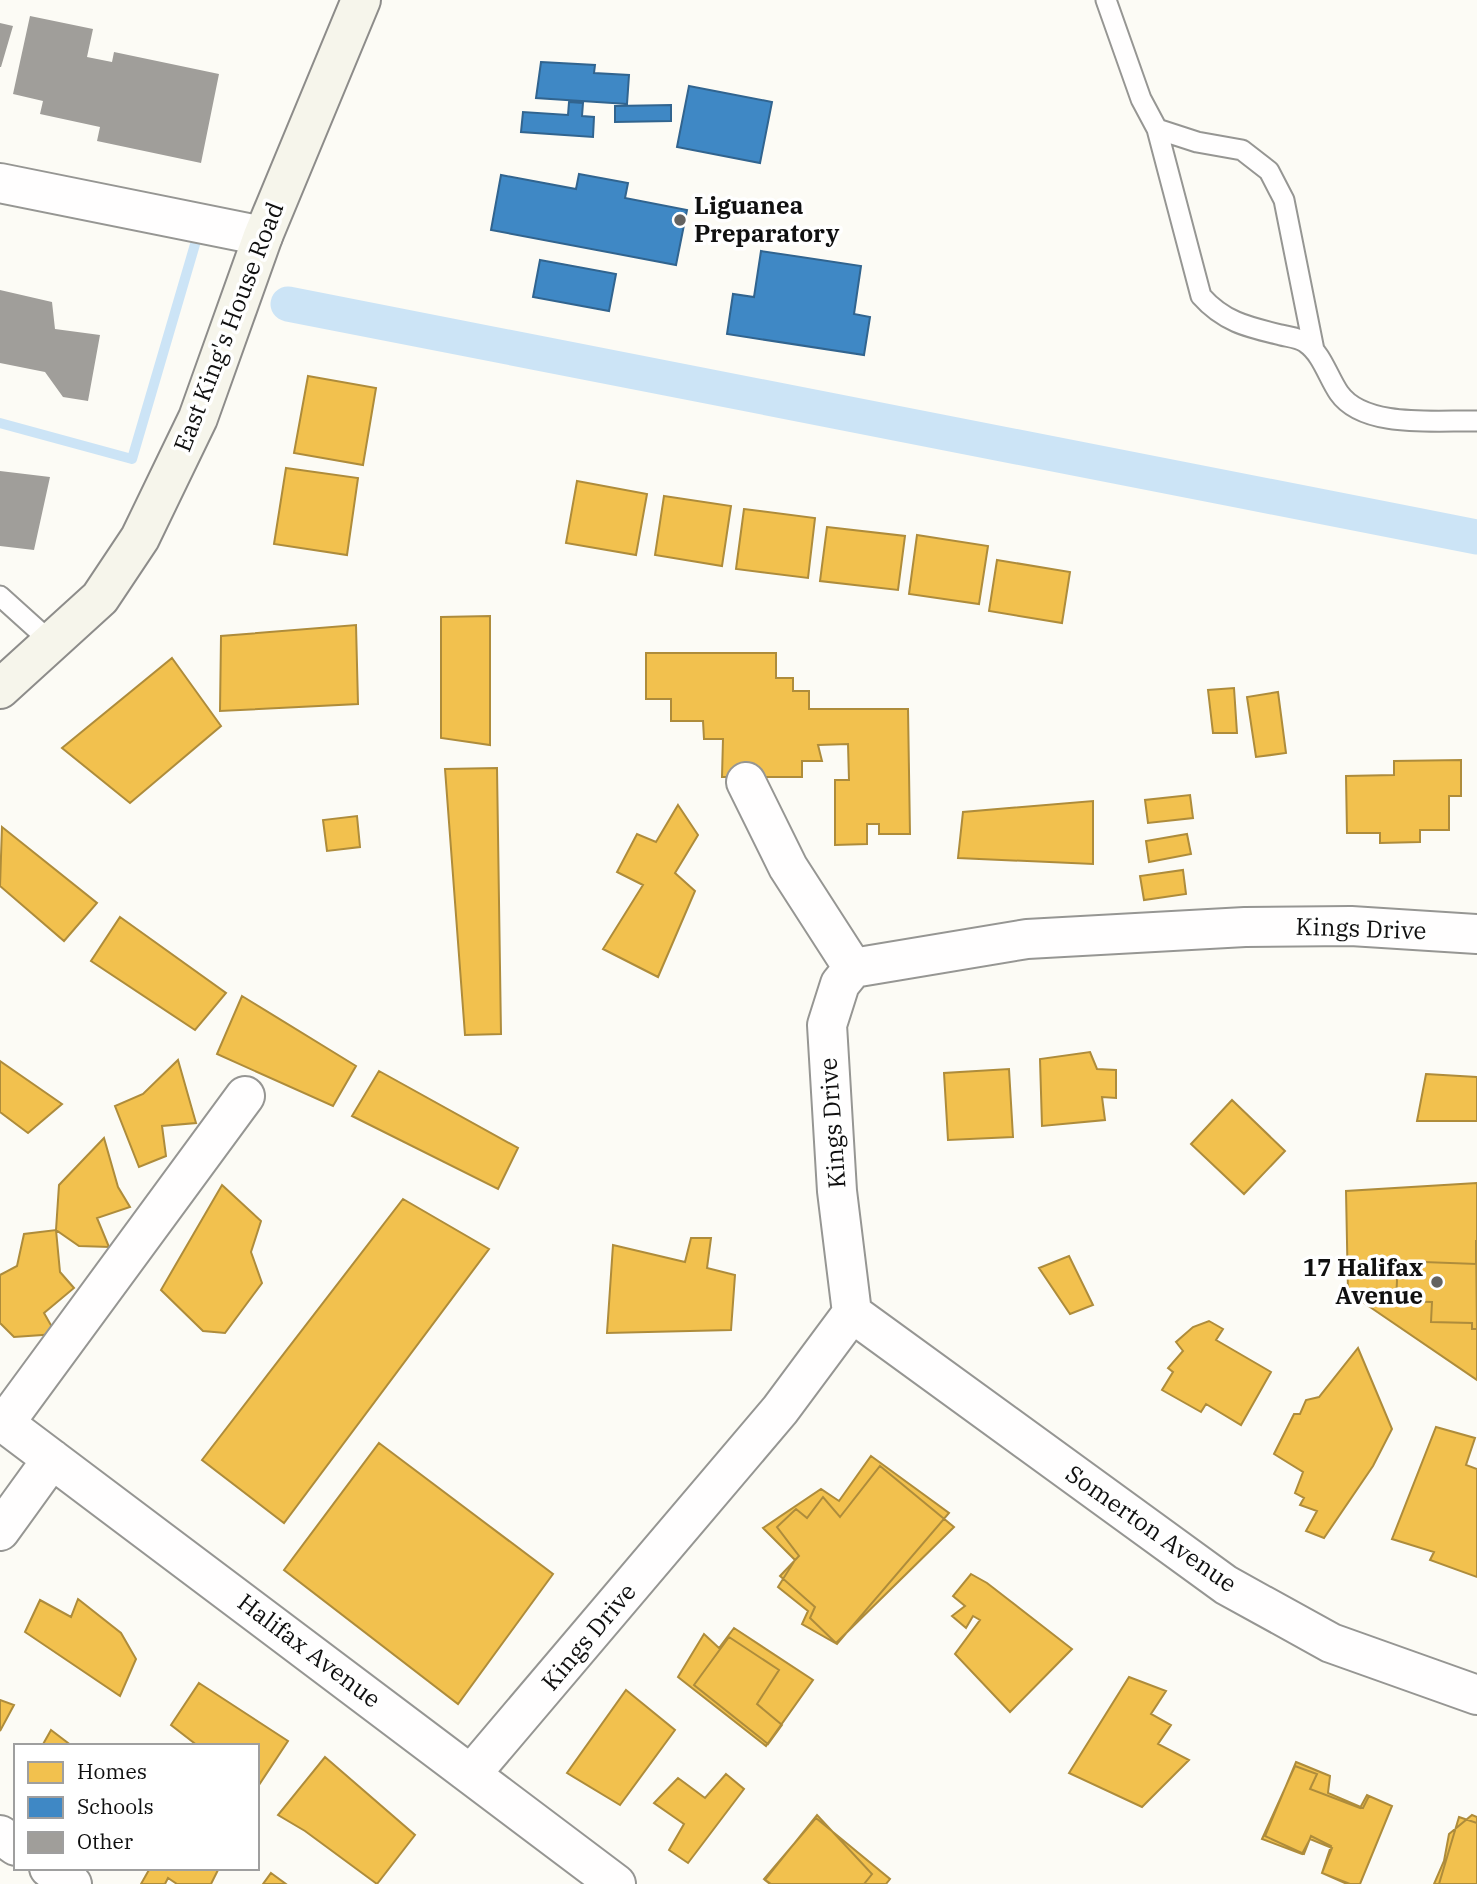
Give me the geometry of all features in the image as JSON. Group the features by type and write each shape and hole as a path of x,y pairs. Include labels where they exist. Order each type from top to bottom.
{"main road":[{"name":"East King's House Road","path":"0,688 100,598 140,538 198,418 263,236 361,0"}],"street":[{"path":"0,183 263,236"},
{"path":"746,782 788,867 853,968"},
{"name":"Kings Drive","path":"472,1773 779,1410 852,1313 837,1191 827,1025 840,984 853,968 1027,939 1245,927 1351,926 1477,934"},
{"path":"2,1422 245,1096"},
{"name":"Somerton Avenue","path":"852,1313 1226,1585 1331,1643 1477,1695"},
{"name":"Halifax Avenue","path":"2,1422 617,1884"},
{"path":"0,1531 52,1459"},
{"path":"52,1870 72,1884"}],"lane":[{"path":"1106,0 1141,99 1157,128 1201,296 1216,313 1236,324 1305,342 1314,350"},
{"path":"1157,128 1197,142 1242,150 1269,171 1284,200 1314,350 1340,396 1366,413 1400,420 1477,421"},
{"path":"0,596 51,642"}],"building: Homes":[{"path":"308,376 376,388 363,465 294,453"},
{"path":"286,468 358,478 347,555 274,544"},
{"path":"577,481 647,494 636,555 566,543"},
{"path":"664,496 731,506 722,566 655,555"},
{"path":"744,509 815,518 808,578 736,569"},
{"path":"827,527 905,536 898,590 820,581"},
{"path":"917,535 988,546 979,604 909,594"},
{"path":"997,560 1070,572 1062,623 989,611"},
{"path":"490,616 490,745 441,738 441,617"},
{"path":"356,625 358,704 220,711 221,636"},
{"path":"646,653 776,653 776,678 793,678 793,691 809,691 809,709 908,709 910,834 879,834 879,824 867,824 867,844 835,845 835,780 849,780 848,744 818,745 822,761 802,761 802,777 722,777 723,739 704,739 703,721 671,721 671,699 646,699"},
{"path":"172,658 221,726 130,803 62,748"},
{"path":"1234,688 1237,733 1213,733 1208,690"},
{"path":"1278,692 1286,753 1256,757 1247,697"},
{"path":"1461,760 1461,796 1449,796 1449,830 1420,830 1420,842 1380,843 1380,833 1347,833 1346,776 1394,775 1394,761"},
{"path":"497,768 501,1034 465,1035 445,769"},
{"path":"1190,795 1193,818 1148,823 1145,800"},
{"path":"1093,801 1093,864 958,858 963,812"},
{"path":"678,805 698,835 675,873 695,891 658,977 603,949 643,885 617,872 637,834 656,842"},
{"path":"357,816 360,847 327,851 323,820"},
{"path":"2,827 97,903 64,941 0,886"},
{"path":"1187,834 1191,854 1149,862 1146,841"},
{"path":"1183,870 1186,894 1144,900 1140,876"},
{"path":"120,917 226,993 195,1030 91,961"},
{"path":"242,996 356,1066 333,1106 217,1054"},
{"path":"1090,1052 1097,1069 1116,1070 1116,1098 1102,1097 1105,1120 1042,1126 1040,1059"},
{"path":"178,1060 196,1123 162,1126 166,1156 139,1167 115,1106 143,1094"},
{"path":"0,1061 62,1104 28,1133 0,1112"},
{"path":"1009,1069 1013,1137 948,1140 944,1073"},
{"path":"379,1071 518,1148 498,1189 352,1116"},
{"path":"1426,1074 1477,1077 1477,1121 1417,1121"},
{"path":"1232,1100 1285,1151 1244,1194 1191,1144"},
{"path":"104,1138 118,1187 130,1207 97,1218 109,1247 79,1246 56,1230 59,1185"},
{"path":"1477,1183 1477,1380 1348,1292 1346,1191"},
{"path":"222,1185 261,1221 251,1252 262,1283 225,1333 203,1331 161,1290"},
{"path":"403,1199 489,1249 284,1523 202,1460"},
{"path":"56,1230 60,1272 74,1288 44,1313 56,1334 14,1337 0,1323 0,1275 17,1266 24,1234"},
{"path":"691,1238 711,1238 707,1268 735,1275 731,1330 607,1333 613,1245 685,1262"},
{"name":"17 Halifax Avenue","path":"1476,1240 1477,1329 1472,1329 1472,1323 1431,1322 1432,1302 1396,1301 1398,1261 1476,1264"},
{"path":"1069,1256 1093,1305 1070,1314 1039,1268"},
{"path":"1209,1321 1223,1329 1216,1340 1271,1372 1241,1425 1206,1404 1201,1412 1162,1390 1173,1372 1168,1368 1183,1351 1176,1342 1193,1327"},
{"path":"1358,1348 1392,1429 1373,1466 1324,1538 1306,1531 1317,1511 1300,1505 1304,1498 1295,1493 1303,1472 1274,1454 1294,1414 1300,1414 1306,1400 1319,1397"},
{"path":"1436,1427 1475,1438 1466,1465 1477,1469 1477,1577 1430,1560 1434,1552 1392,1539"},
{"path":"379,1443 553,1574 458,1704 284,1570"},
{"path":"871,1456 949,1513 837,1644 802,1624 808,1611 778,1587 795,1560 763,1528 821,1489 839,1501"},
{"path":"880,1466 954,1527 836,1643 810,1618 815,1607 780,1576 799,1556 777,1527 796,1509 807,1518 823,1497 840,1517"},
{"path":"971,1574 987,1583 1072,1649 1010,1712 955,1654 980,1620 973,1616 966,1628 952,1616 965,1606 953,1596"},
{"path":"78,1599 121,1633 136,1659 120,1696 25,1632 40,1600 71,1617"},
{"path":"734,1628 813,1680 766,1746 678,1677 704,1634 719,1648"},
{"path":"729,1637 779,1670 757,1704 782,1725 768,1744 694,1685"},
{"path":"1129,1677 1166,1691 1151,1714 1171,1725 1158,1744 1189,1760 1142,1807 1069,1773"},
{"path":"199,1683 288,1741 259,1785 259,1744 195,1744 171,1725"},
{"path":"626,1690 675,1730 620,1805 567,1773"},
{"path":"0,1700 14,1705 0,1731"},
{"path":"51,1730 69,1744 43,1744"},
{"path":"325,1757 415,1835 377,1884 305,1831 278,1815"},
{"path":"1296,1762 1330,1776 1328,1793 1363,1808 1369,1796 1392,1806 1360,1884 1347,1884 1322,1873 1331,1846 1311,1836 1304,1854 1265,1836"},
{"path":"1295,1766 1317,1774 1310,1789 1360,1808 1367,1795 1392,1806 1360,1884 1350,1884 1322,1873 1332,1848 1310,1839 1302,1854 1262,1839"},
{"path":"726,1774 744,1789 688,1863 669,1850 684,1824 654,1803 678,1778 705,1798"},
{"path":"817,1815 872,1874 864,1884 770,1884 765,1880"},
{"path":"1472,1815 1477,1817 1477,1884 1434,1884 1444,1861 1449,1834"},
{"path":"1459,1817 1477,1823 1477,1884 1439,1884"},
{"path":"816,1818 890,1879 886,1884 771,1884 764,1879"},
{"path":"149,1870 218,1870 211,1884 177,1884 168,1878 165,1884 141,1884"},
{"path":"271,1873 286,1884 263,1884"}],"building: Schools":[{"path":"541,62 595,65 594,73 629,75 627,104 536,98"},
{"path":"689,86 772,102 760,163 677,147"},
{"path":"569,102 583,103 582,116 594,117 593,137 521,132 523,112 568,115"},
{"path":"671,105 671,121 615,122 615,106"},
{"path":"579,174 628,183 625,198 687,210 676,265 491,230 501,175 576,189"},
{"path":"761,251 861,266 854,314 870,317 864,355 727,334 733,294 754,297"},
{"path":"540,260 616,274 609,311 533,297"}],"building: Other":[{"path":"30,16 93,29 87,57 112,62 114,52 219,74 201,163 97,141 100,127 40,114 43,101 13,94"},
{"path":"0,23 13,26 1,67 0,67"},
{"path":"0,290 52,302 55,329 100,335 88,401 63,397 45,372 0,363"},
{"path":"0,471 50,477 34,550 0,546"}],"waterway":[{"path":"0,423 132,459 196,241"},
{"path":"288,304 1477,537"}],"place":[{"name":"Liguanea Preparatory","path":"680,220"},
{"name":"17 Halifax Avenue","path":"1437,1282"}]}
